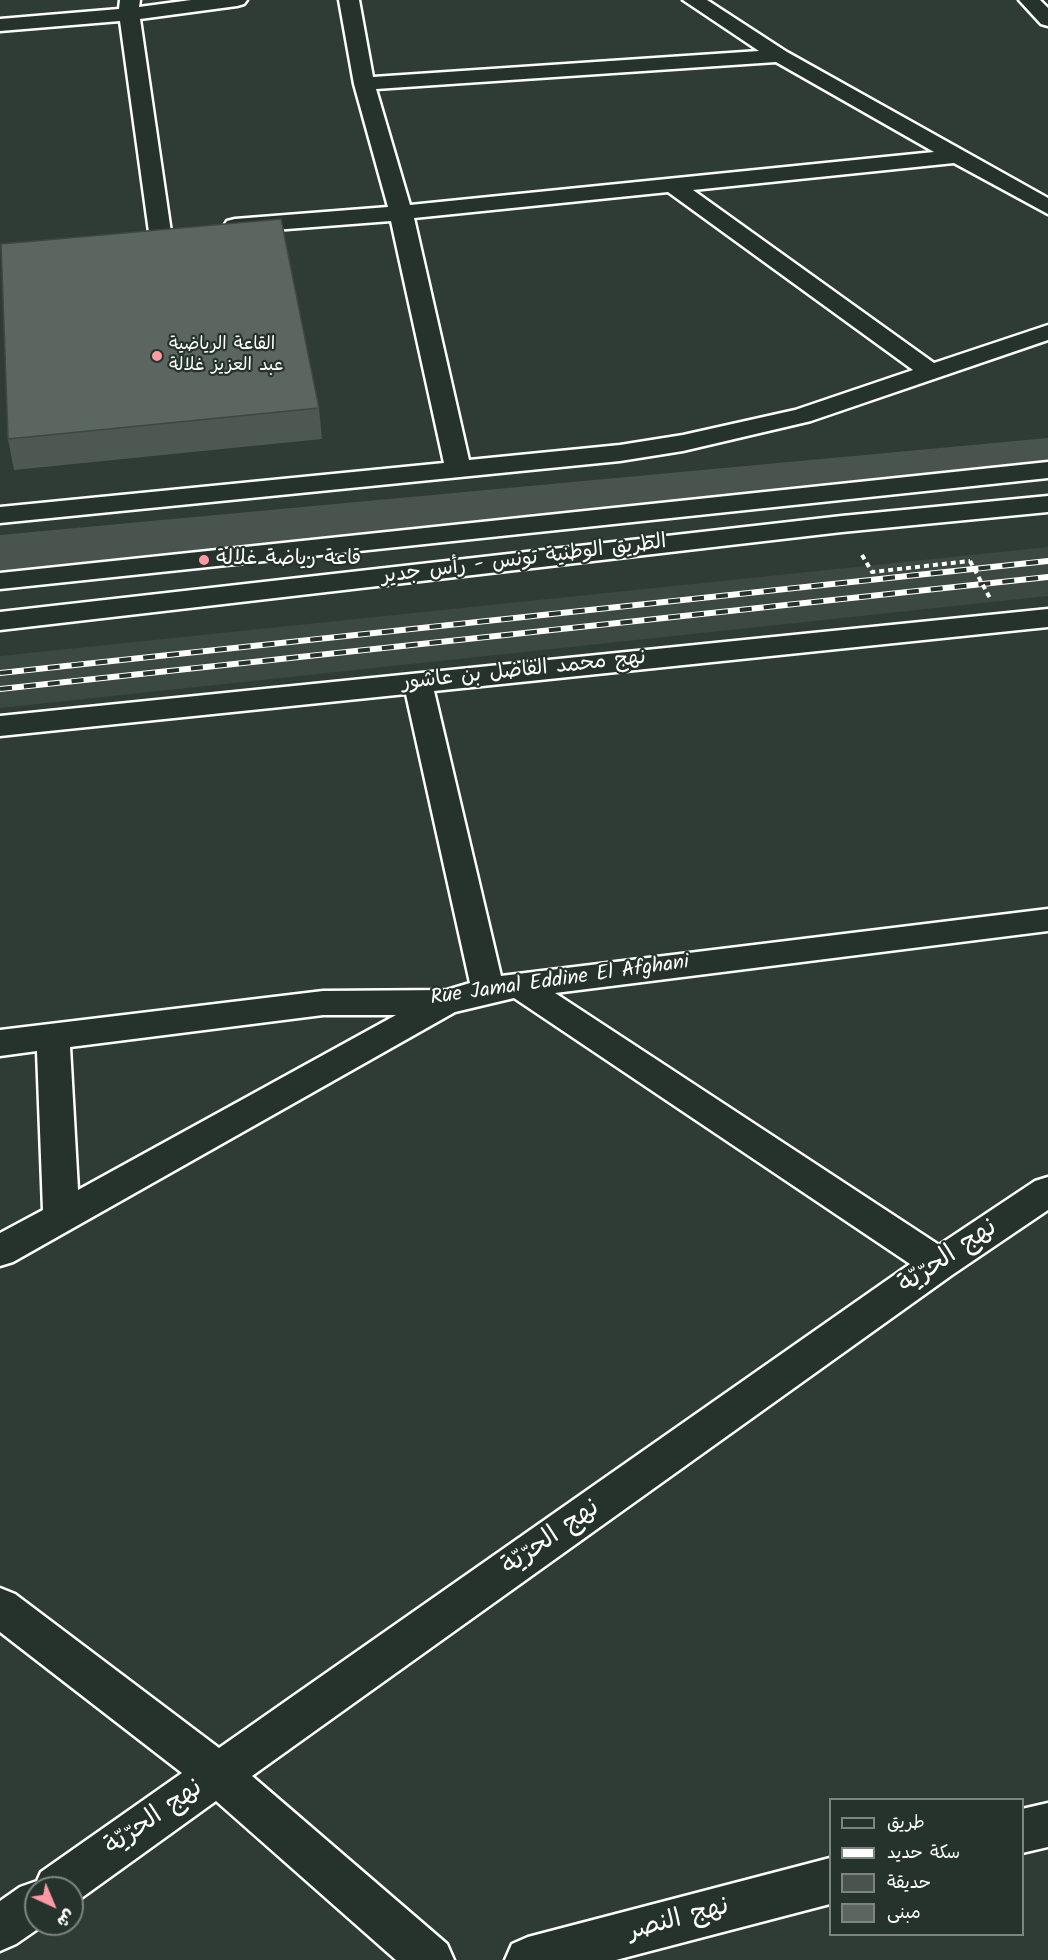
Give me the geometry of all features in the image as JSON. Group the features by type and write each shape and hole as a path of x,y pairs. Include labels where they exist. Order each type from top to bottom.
{"main road":[{"path":"0,25 130,7 237,0"},
{"path":"349,0 364,84 401,213 458,467"},
{"path":"693,0 780,56 1048,207"},
{"path":"1029,0 1048,20"},
{"path":"130,7 160,232"},
{"path":"364,84 780,56"},
{"path":"217,228 401,213 956,156"},
{"path":"672,185 930,371"},
{"path":"137,235 183,231"},
{"path":"0,515 458,467 620,453 683,443 802,416 1048,332"},
{"name":"الطريق الوطنية تونس - رأس جدير","path":"0,581 1048,470"},
{"name":"الطريق الوطنية تونس - رأس جدير","path":"0,621 842,524 1048,504"},
{"name":"نهج محمد الفاضل بن عاشور","path":"0,726 1048,618"},
{"path":"418,683 503,988 939,1264"},
{"name":"Rue Jamal Eddine El Afghani","path":"0,1043 323,1003 447,1002 503,988 1048,920"},
{"path":"0,1251 447,1002"},
{"path":"53,1037 61,1217"},
{"name":"نهج الحرّيّة","path":"74,1876 939,1264 1048,1191"},
{"path":"0,1607 219,1775 431,1960"},
{"path":"1024,1831 1048,1825"},
{"name":"نهج النصر","path":"528,1960 829,1882"},
{"path":"0,1928 24,1911"}],"path":[{"path":"872,572 970,561 991,600"}],"shaded area":[{"path":"1048,547 1048,596 0,708 0,656"}],"green space":[{"path":"1048,438 1048,463 0,571 0,535"}],"building":[{"name":"القاعة الرياضية عبد العزيز غلالة","path":"281,219 319,408 8,439 1,244"}],"railway":[{"path":"0,673 1048,561"},
{"path":"0,689 1048,577"}],"place":[{"name":"القاعة الرياضية عبد العزيز غلالة","path":"157,356"},
{"name":"قاعة رياضة غلالة","path":"204,560"}]}
